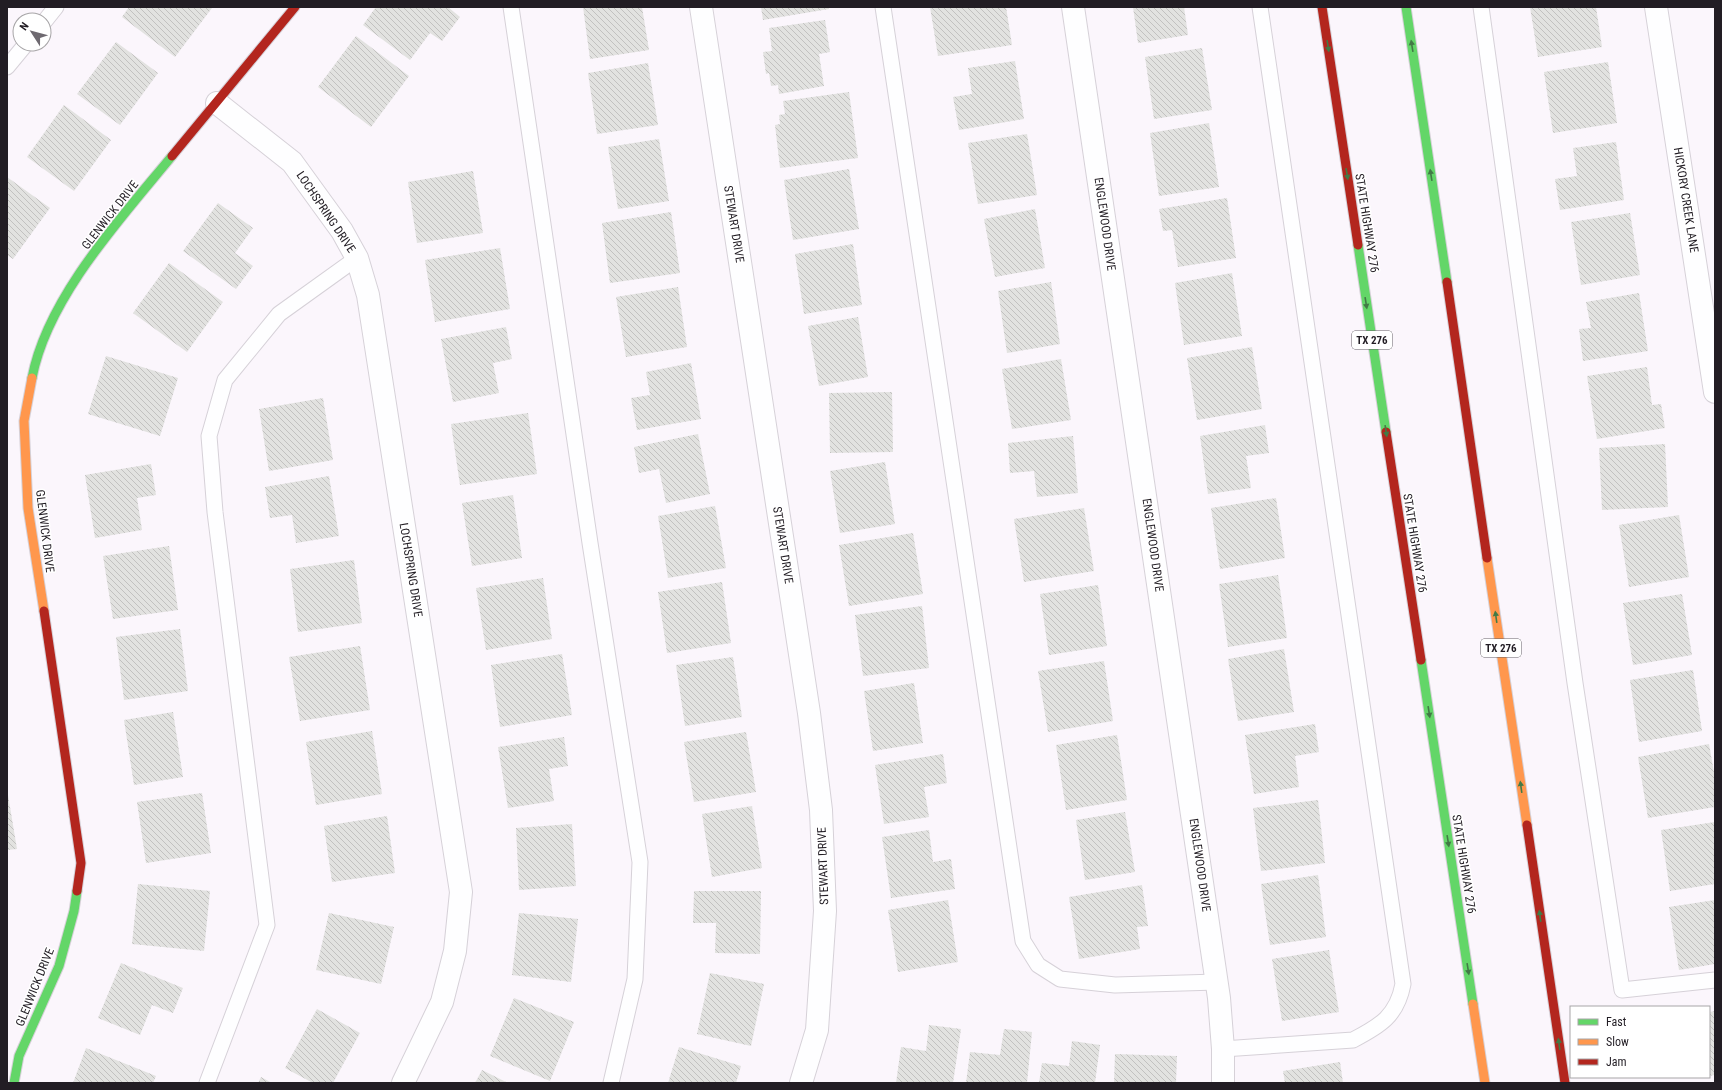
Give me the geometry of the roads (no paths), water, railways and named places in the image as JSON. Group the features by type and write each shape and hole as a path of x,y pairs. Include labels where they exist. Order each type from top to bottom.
{"main road":[{"name":"GLENWICK DRIVE","path":"14,1083 13,1054 59,966 74,911 81,864 74,806 28,508 24,421 36,357 64,296 117,223 295,7"},
{"name":"STATE HIGHWAY 276","path":"1322,7 1485,1083"},
{"name":"TX 276","path":"1406,7 1565,1083"}],"street":[{"name":"STEWART DRIVE","path":"701,7 809,713 821,810 825,912 817,1030 801,1083"},
{"name":"ENGLEWOOD DRIVE","path":"1073,7 1217,982 1223,1049 1223,1083"},
{"name":"HICKORY CREEK LANE","path":"1656,7 1715,392"},
{"name":"LOCHSPRING DRIVE","path":"217,103 292,162 342,231 358,258 368,295 461,892 455,951 442,1002 403,1083"}],"lane":[{"path":"511,7 588,527 640,862 635,979 611,1083"},
{"path":"883,7 1022,941 1038,965 1060,979 1115,985 1217,982"},
{"path":"1223,1049 1353,1040 1371,1030 1389,1016 1400,1000 1403,984 1260,7"},
{"path":"1481,7 1575,683 1622,990 1715,980"},
{"path":"7,67 19,52"},
{"path":"207,1083 267,924 215,512 208,436 224,380 279,314 358,258"}]}
